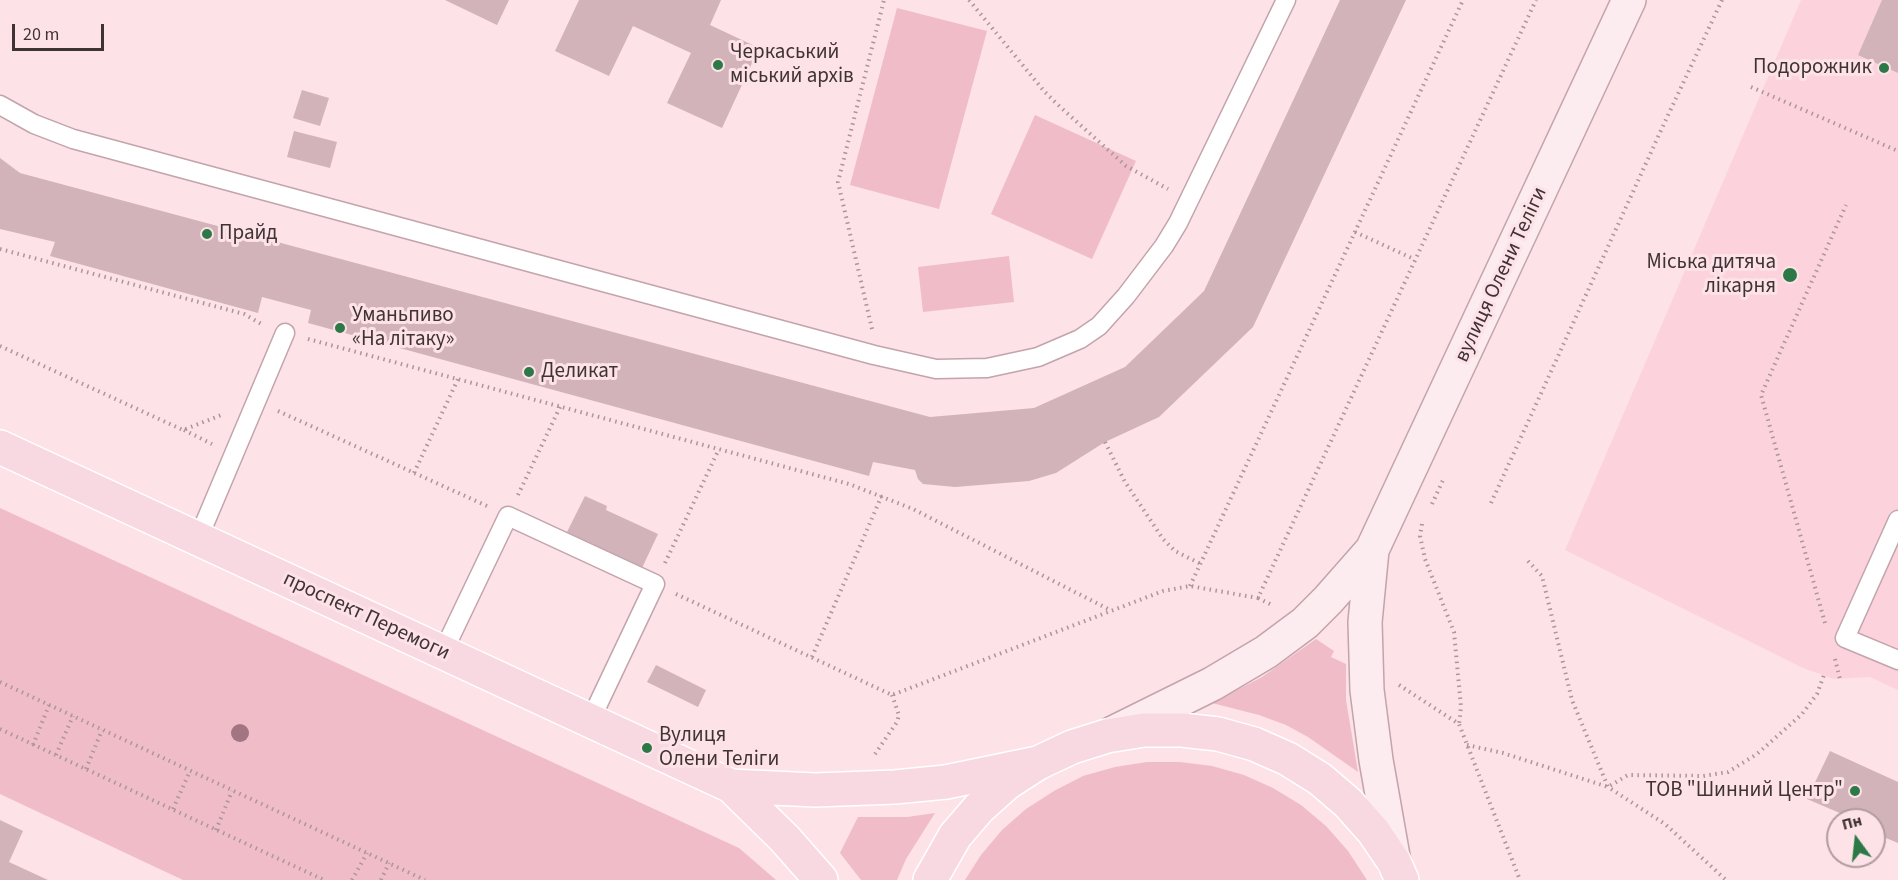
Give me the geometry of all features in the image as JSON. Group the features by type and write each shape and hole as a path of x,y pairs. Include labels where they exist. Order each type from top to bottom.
{"main road":[{"name":"проспект Перемоги","path":"0,447 731,786 785,839 821,880"},
{"path":"930,880 955,836 979,808 1007,783 1038,763 1072,747 1107,736 1144,730 1182,730 1218,735 1254,744 1288,759 1320,779 1341,797 1373,831 1398,871"},
{"name":"проспект Перемоги","path":"731,786 815,790 895,787 946,782 1038,763"}],"street":[{"name":"вулиця Олени Теліги","path":"1107,736 1221,678 1266,652 1305,623 1372,549 1629,0"},
{"name":"вулиця Олени Теліги","path":"1372,549 1365,622 1366,661 1373,740 1398,871"}],"lane":[{"path":"0,105 53,133 73,139 874,355 936,369 987,368 1038,357 1080,339 1099,326 1146,272 1164,246 1190,199 1286,0"},
{"path":"198,539 285,333"},
{"path":"443,652 508,516 655,585 590,721"},
{"path":"1898,520 1845,638 1898,660"}],"path":[{"path":"874,355 870,321 838,182 884,0"},
{"path":"969,0 1044,91 1126,166 1141,176 1190,199"},
{"path":"1190,586 1463,0"},
{"path":"1258,597 1536,0"},
{"path":"1491,503 1722,0"},
{"path":"1751,87 1898,151"},
{"path":"1828,633 1761,394 1846,205"},
{"path":"1355,232 1414,259"},
{"path":"0,249 244,314 264,326 285,333 849,484 913,509 1110,611"},
{"path":"414,472 458,379"},
{"path":"508,516 560,407"},
{"path":"183,430 234,454"},
{"path":"1105,442 1125,482 1163,539 1175,551 1201,564"},
{"path":"719,449 655,585 892,695 899,715 897,722 877,754 866,755"},
{"path":"1430,508 1443,480"},
{"path":"812,657 882,495"},
{"path":"1425,518 1420,532 1422,547 1454,632 1461,707 1459,724 1520,880"},
{"path":"1528,561 1542,576 1572,700 1608,787"},
{"path":"892,695 1163,591 1190,586 1258,597 1305,623"},
{"path":"1834,656 1839,679"},
{"path":"1366,661 1403,689 1459,724"},
{"path":"1608,787 1628,775 1703,776 1728,772 1757,753 1802,714 1817,694 1824,675"},
{"path":"0,682 389,863 414,878 425,880"},
{"path":"33,744 49,705"},
{"path":"56,755 73,716"},
{"path":"0,729 324,880"},
{"path":"86,769 102,730"},
{"path":"1467,745 1503,753 1608,787 1665,824 1726,880"},
{"path":"173,809 190,771"},
{"path":"216,830 232,791"},
{"path":"352,880 367,854"},
{"path":"381,880 389,863"}],"shaded area":[{"name":"Міська дитяча лікарня","path":"1801,0 1898,0 1898,690 1870,677 1834,679 1803,668 1565,550"},
{"path":"897,8 987,31 939,209 850,185"},
{"path":"1035,115 1136,161 1092,259 991,214"},
{"path":"1009,256 1014,302 923,312 918,267"},
{"path":"0,508 739,848 776,880 183,880 0,794"},
{"path":"1316,639 1334,651 1331,657 1346,664 1346,700 1358,772 1308,737 1286,725 1259,715 1212,703 1262,677"},
{"path":"1147,762 1180,762 1212,766 1244,775 1273,788 1301,805 1326,826 1348,851 1367,880 965,880 981,855 1002,830 1026,809 1083,776 1115,767"},
{"path":"935,813 906,859 897,880 861,880 840,853 858,817 907,817"}],"building":[{"path":"445,0 509,0 497,25"},
{"name":"Черкаський міський архів","path":"579,0 721,0 710,25 759,48 722,128 667,103 691,53 633,26 609,76 555,51"},
{"path":"1340,0 1406,0 1253,327 1159,417 1105,442 1056,473 1029,481 955,487 923,484 918,479 915,470 873,462 869,476 308,323 311,310 262,297 258,313 50,256 55,242 0,229 0,158 20,173 930,417 1034,408 1125,367 1204,291"},
{"path":"1882,0 1898,0 1898,73 1858,55"},
{"path":"302,90 329,98 320,126 293,118"},
{"path":"294,131 337,142 330,168 287,157"},
{"path":"585,496 607,506 606,510 658,534 642,568 567,532"},
{"path":"656,665 706,690 698,707 647,682"},
{"name":"ТОВ \"Шинний Центр\"","path":"1830,751 1898,782 1898,843 1886,838 1886,808 1828,808 1807,799"},
{"path":"0,820 23,831 9,862 48,880 0,880"}],"place":[{"name":"Черкаський міський архів","path":"718,65"},
{"name":"Подорожник","path":"1884,68"},
{"name":"Прайд","path":"207,234"},
{"name":"Міська дитяча лікарня","path":"1790,275"},
{"name":"Уманьпиво «На літаку»","path":"340,328"},
{"name":"Деликат","path":"529,372"},
{"name":"Вулиця Олени Теліги","path":"647,748"},
{"name":"ТОВ \"Шинний Центр\"","path":"1855,791"}]}
